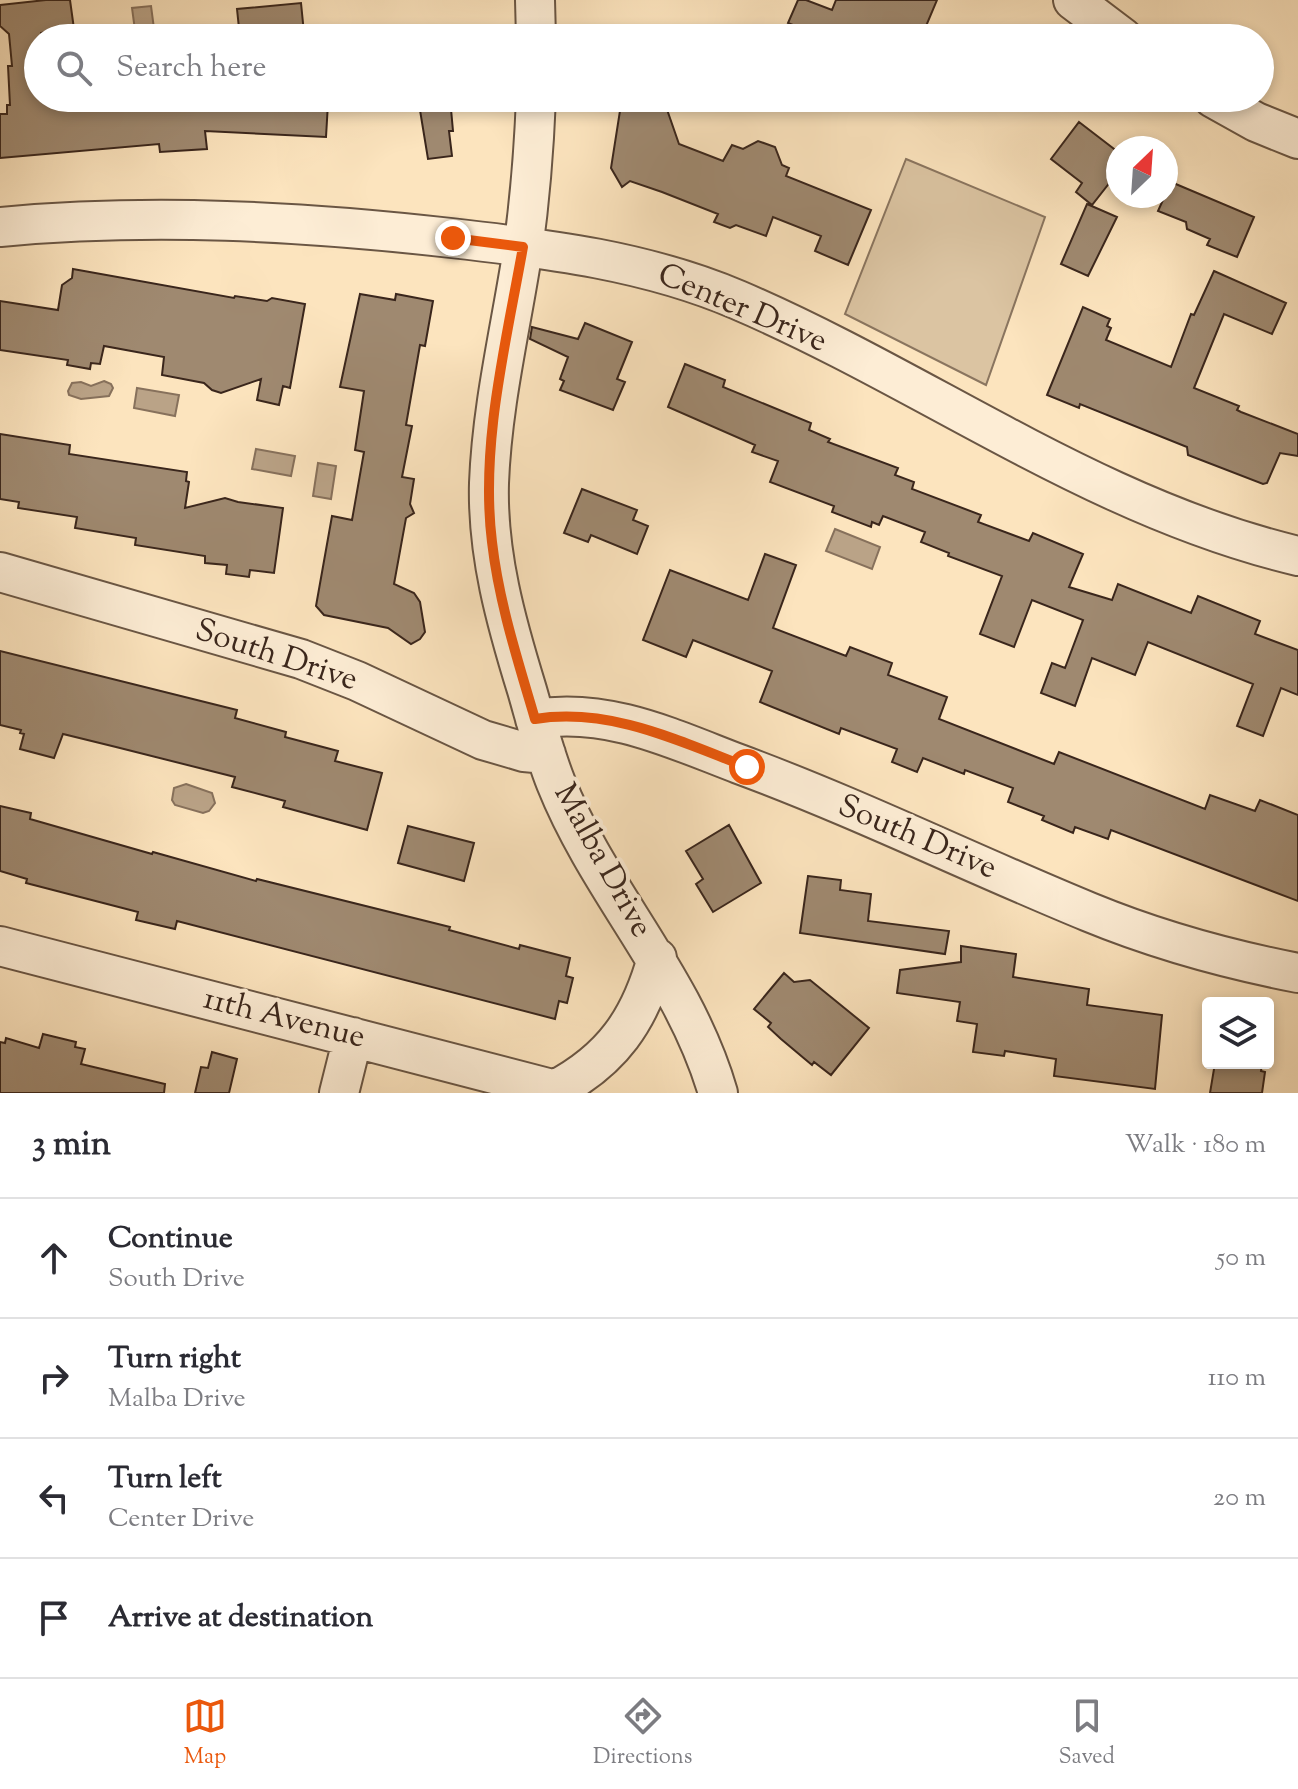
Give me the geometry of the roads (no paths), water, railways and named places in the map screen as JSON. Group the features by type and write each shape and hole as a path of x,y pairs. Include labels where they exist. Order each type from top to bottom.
{"street":[{"path":"535,0 536,24"},
{"path":"1073,0 1105,24"},
{"name":"Malba Drive","path":"535,112 523,247 500,379 492,450 490,511 493,553 506,622 540,737 574,826 657,958 692,1025 718,1093"},
{"path":"1238,112 1298,139"},
{"name":"Center Drive","path":"0,227 60,221 178,219 277,222 523,247 603,258 676,276 814,336 1109,490 1198,526 1298,556"},
{"name":"South Drive","path":"0,572 301,659 357,681 483,740 524,752 540,737 554,716 587,717 643,728 784,781 1144,933 1220,956 1298,973"},
{"name":"11th Avenue","path":"0,946 561,1091"},
{"path":"561,1091 587,1072 617,1043 641,1004 657,958"},
{"path":"339,1093 353,1037"}]}
